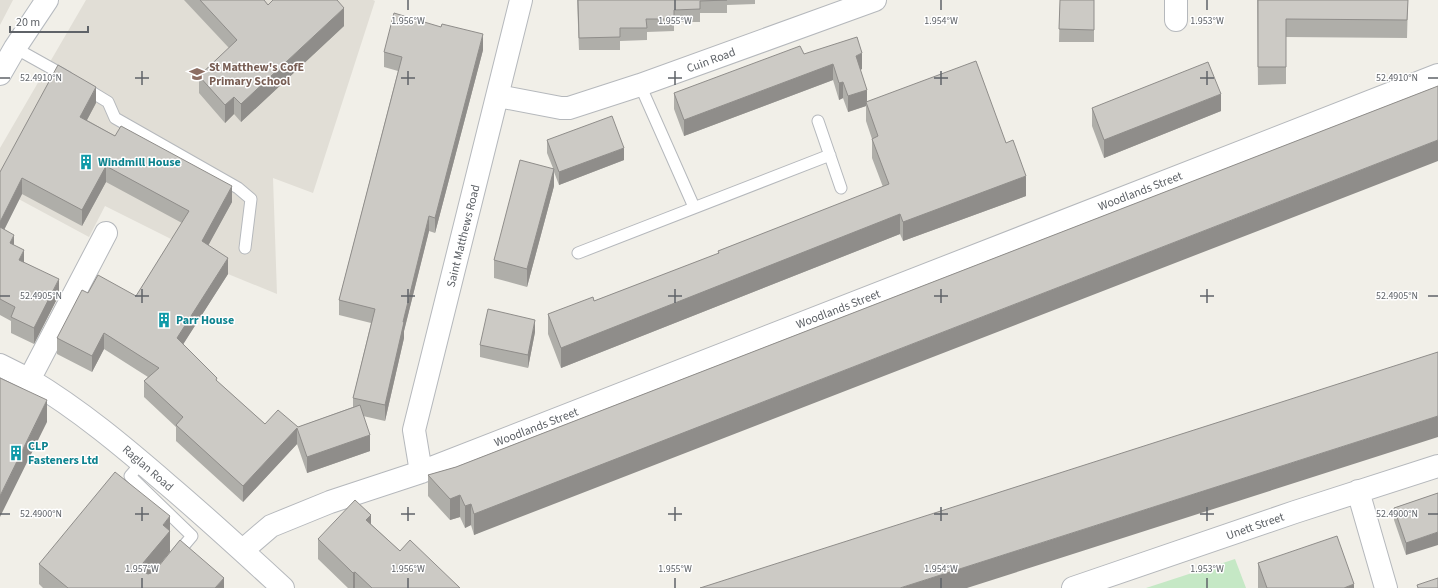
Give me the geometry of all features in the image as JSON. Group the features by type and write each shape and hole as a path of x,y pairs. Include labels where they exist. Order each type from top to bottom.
{"street":[{"path":"0,74 15,48 47,0"},
{"name":"Saint Matthews Road","path":"421,472 414,430 521,0"},
{"name":"Cuin Road","path":"498,96 561,108 569,108 640,85 875,0"},
{"name":"Woodlands Street","path":"243,550 271,526 330,502 421,472 1438,75"},
{"path":"29,380 106,233"},
{"name":"Raglan Road","path":"0,365 29,380 91,421 142,462 243,550 283,588"},
{"name":"Unett Street","path":"1073,588 1358,491 1438,466"},
{"path":"1358,491 1386,588"}],"lane":[{"path":"15,48 108,102 115,118 238,188 251,199 245,248"},
{"path":"640,85 694,207"},
{"path":"818,121 841,188"},
{"path":"578,253 830,155"},
{"path":"142,462 130,476 192,536"},
{"path":"168,565 192,536 200,513"}],"shaded area":[{"path":"0,0 13,0 0,25"},
{"name":"St Matthew's CofE Primary School","path":"86,0 375,1 313,193 273,178 277,294 228,274 179,243 105,206 89,237 0,189 0,148"}],"green space":[{"path":"1235,559 1246,588 1146,588"}],"building":[{"path":"200,0 264,0 268,5 273,0 337,0 344,8 241,104 234,97 225,105 199,76 237,40"},
{"path":"578,0 727,0 700,1 700,9 674,10 674,19 646,19 647,28 620,28 620,37 579,38"},
{"path":"1060,0 1094,0 1094,30 1059,29"},
{"path":"1258,0 1408,0 1407,20 1286,19 1286,67 1258,67"},
{"path":"394,13 441,27 442,24 483,34 435,218 429,216 403,322 385,405 353,398 375,309 339,300 402,57 384,52"},
{"path":"857,37 862,53 856,56 867,90 848,96 843,82 839,83 833,64 684,120 674,93 800,46 804,54"},
{"path":"976,61 1006,143 1013,140 1026,176 903,222 900,214 561,348 548,314 593,297 594,301 719,253 718,251 889,184 872,139 878,136 866,102"},
{"path":"1208,62 1221,94 1104,140 1092,108"},
{"path":"58,65 96,87 80,117 115,136 121,126 232,186 202,241 228,258 177,338 217,378 216,380 265,424 278,410 298,427 360,405 370,435 307,457 297,428 243,486 176,425 183,417 144,381 159,368 104,333 92,356 57,338 82,290 88,293 98,275 136,296 189,211 106,166 82,210 22,178 0,222 0,172"},
{"path":"1438,86 1438,140 474,514 471,504 465,506 460,495 450,499 428,475 456,467"},
{"path":"612,116 624,148 559,172 547,140"},
{"path":"520,160 554,169 527,269 494,260"},
{"path":"0,227 14,235 10,243 24,250 19,260 59,279 34,328 11,317 15,307 0,299"},
{"path":"488,309 535,320 528,355 480,345"},
{"path":"1438,352 1438,416 900,588 700,588"},
{"name":"CLP Fasteners Ltd","path":"0,378 47,400 0,496"},
{"path":"115,472 170,516 163,525 170,531 143,563 142,567 144,572 148,574 154,572 180,540 224,578 215,588 68,588 39,564"},
{"path":"1438,493 1438,532 1406,543 1394,508"},
{"path":"355,500 371,515 366,520 400,551 410,540 460,588 372,588 355,572 353,573 318,539"},
{"path":"1337,536 1354,584 1344,588 1267,588 1258,563"},
{"path":"1438,578 1438,588 1418,588 1417,585"}],"place":[{"name":"St Matthew's CofE Primary School","path":"197,74"},
{"name":"Windmill House","path":"86,162"},
{"name":"Parr House","path":"164,320"},
{"name":"CLP Fasteners Ltd","path":"16,453"}]}
